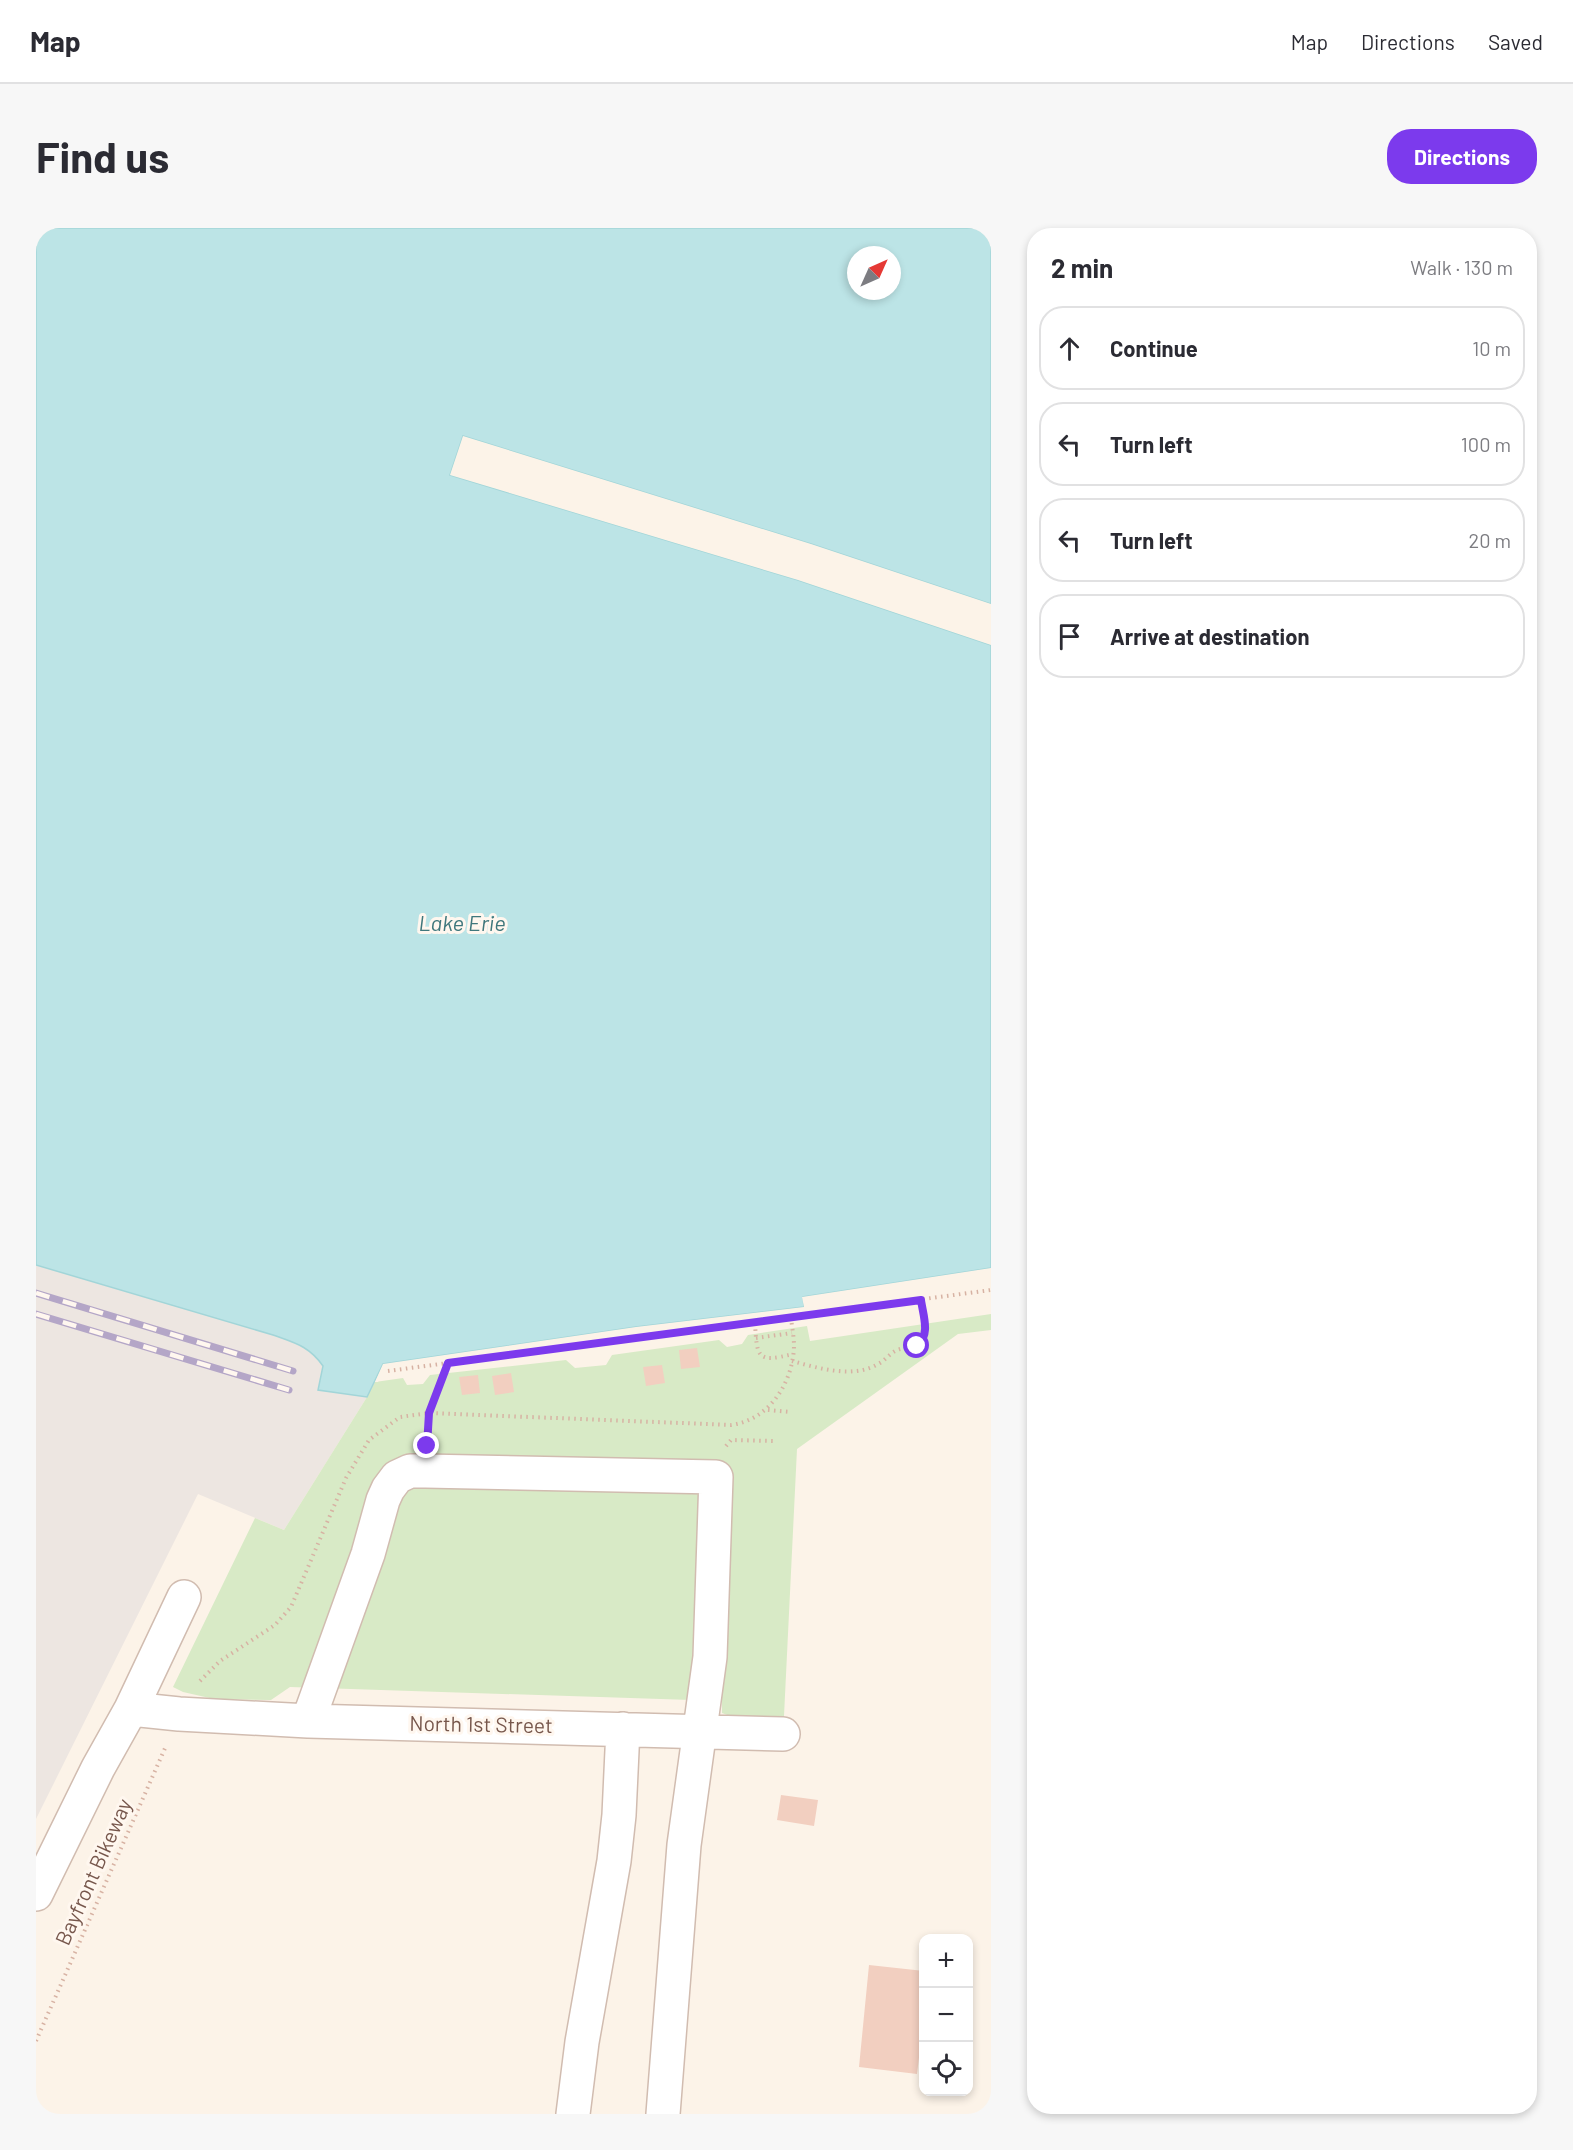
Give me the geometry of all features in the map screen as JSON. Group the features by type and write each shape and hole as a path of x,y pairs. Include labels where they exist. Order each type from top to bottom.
{"street":[{"path":"308,1721 368,1554 383,1500 397,1477 410,1471 425,1471 716,1478 710,1657 684,1845 663,2114"},
{"path":"36,1894 98,1768 131,1709 184,1596"},
{"name":"North 1st Street","path":"131,1709 308,1721 783,1734"},
{"path":"573,2114 582,2042 614,1861 619,1815 623,1729"}],"path":[{"path":"388,1371 991,1290"},
{"path":"792,1362 837,1371 867,1369 878,1365 894,1352 917,1346 921,1342 925,1330 921,1300"},
{"path":"756,1338 792,1334 791,1318"},
{"path":"755,1323 758,1352 768,1359 793,1354"},
{"path":"427,1446 429,1413 448,1363"},
{"path":"767,1410 790,1412"},
{"path":"724,1448 731,1440 776,1441"},
{"name":"Bayfront Bikeway","path":"36,2042 179,1714"}],"shaded area":[{"path":"36,1265 304,1346 323,1366 319,1390 367,1397 284,1530 198,1494 36,1819"}],"green space":[{"path":"991,1314 991,1330 958,1334 797,1449 784,1716 730,1716 722,1713 722,1701 290,1687 271,1700 214,1699 183,1692 173,1687 255,1518 284,1530 375,1382 403,1378 407,1385 423,1384 430,1375 566,1360 575,1368 606,1365 612,1355 719,1340 727,1347 742,1344 748,1335 807,1326 810,1341"}],"water":[{"name":"Lake Erie","path":"36,228 991,228 991,604 811,544 463,436 450,475 798,580 991,645 991,1268 803,1297 804,1307 636,1327 383,1364 367,1397 318,1390 323,1366 318,1359 295,1343 36,1265"}],"pier":[{"path":"463,436 811,544 991,604 991,607 810,547 465,440 453,473 799,578 991,642 991,645 798,580 450,475"},
{"path":"991,1268 991,1271 806,1300 805,1310 637,1330 385,1366 378,1382 375,1382 383,1364 636,1327 804,1307 802,1297"}],"building":[{"path":"697,1348 700,1367 681,1369 679,1350"},
{"path":"662,1365 665,1383 646,1386 643,1367"},
{"path":"511,1373 514,1392 495,1395 492,1376"},
{"path":"478,1375 480,1393 462,1395 459,1377"},
{"path":"781,1795 818,1800 814,1826 777,1820"},
{"path":"869,1965 919,1970 917,2074 859,2067"}],"railway":[{"path":"36,1293 293,1371"},
{"path":"36,1314 289,1390"}],"route":[{"path":"427,1446 429,1413 448,1363 921,1300 925,1330 924,1338 917,1346"}]}
